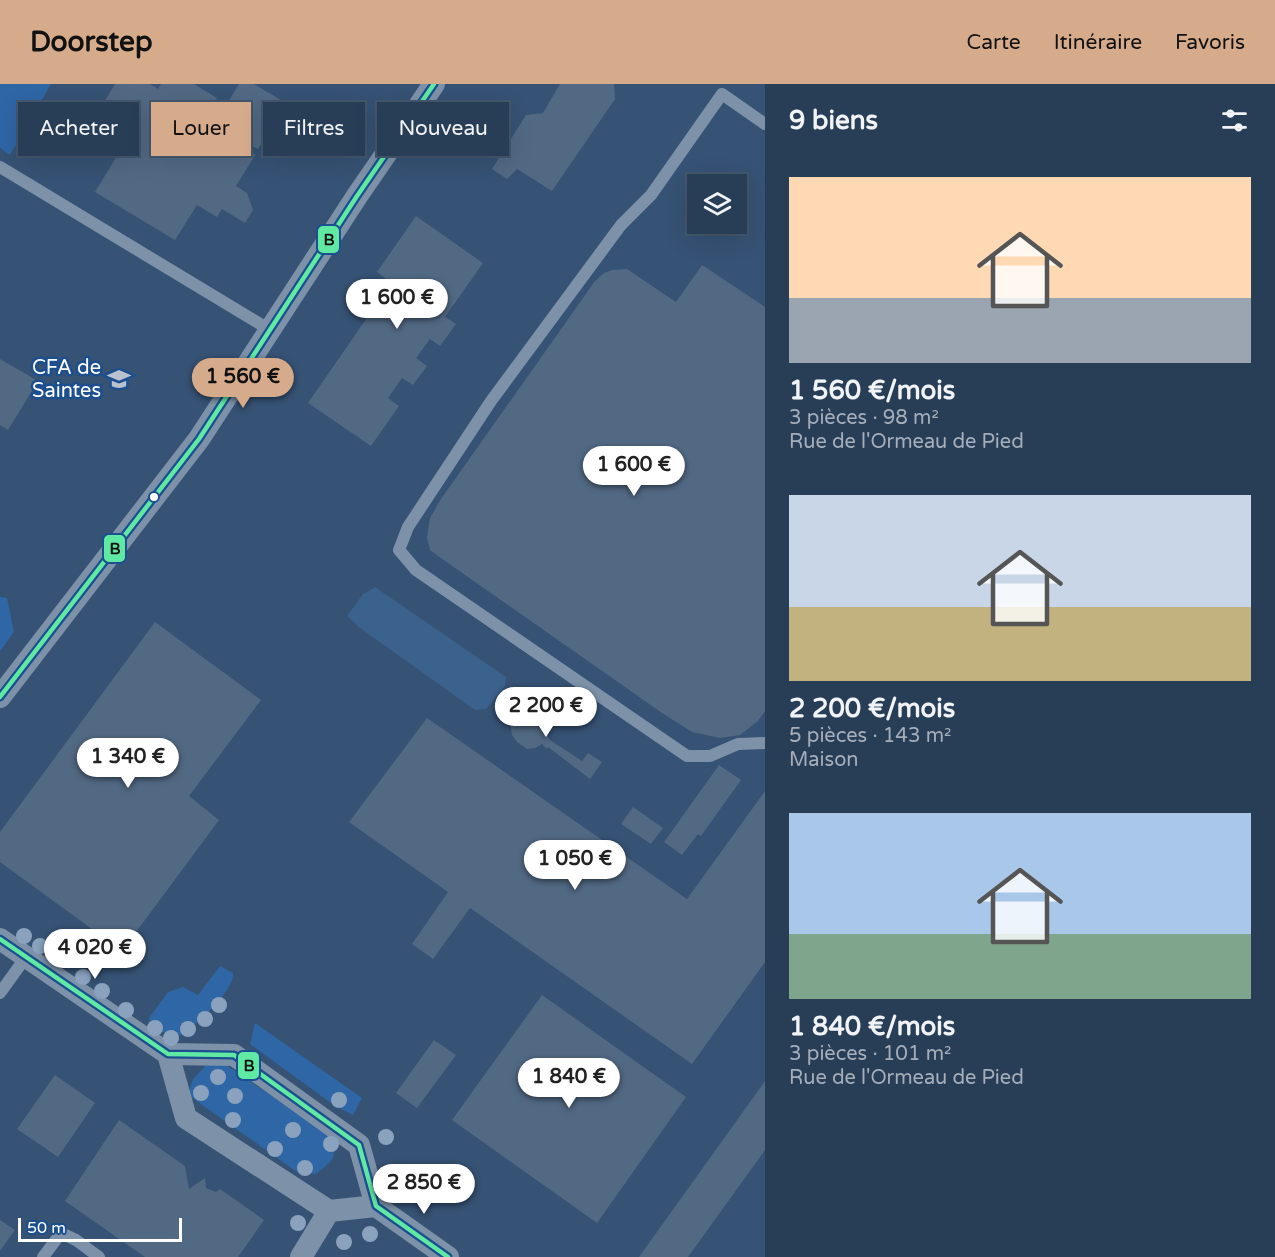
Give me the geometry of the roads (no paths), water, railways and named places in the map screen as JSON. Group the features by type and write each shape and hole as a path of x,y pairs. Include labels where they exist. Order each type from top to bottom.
{"street":[{"path":"0,697 199,439 357,196 434,84"},
{"path":"0,939 168,1054 234,1055 359,1145 376,1206 448,1257"},
{"path":"168,1054 186,1118 329,1211 376,1206"},
{"path":"301,1257 329,1211"}],"lane":[{"path":"765,124 722,94 651,195 621,225 491,401 408,527 399,550 416,570 687,756 710,756 738,744 765,743"},
{"path":"0,166 270,330"},
{"path":"0,993 26,957"},
{"path":"43,1257 61,1233 76,1240 99,1257"}],"place":[{"name":"CFA de Saintes","path":"119,379"}]}
